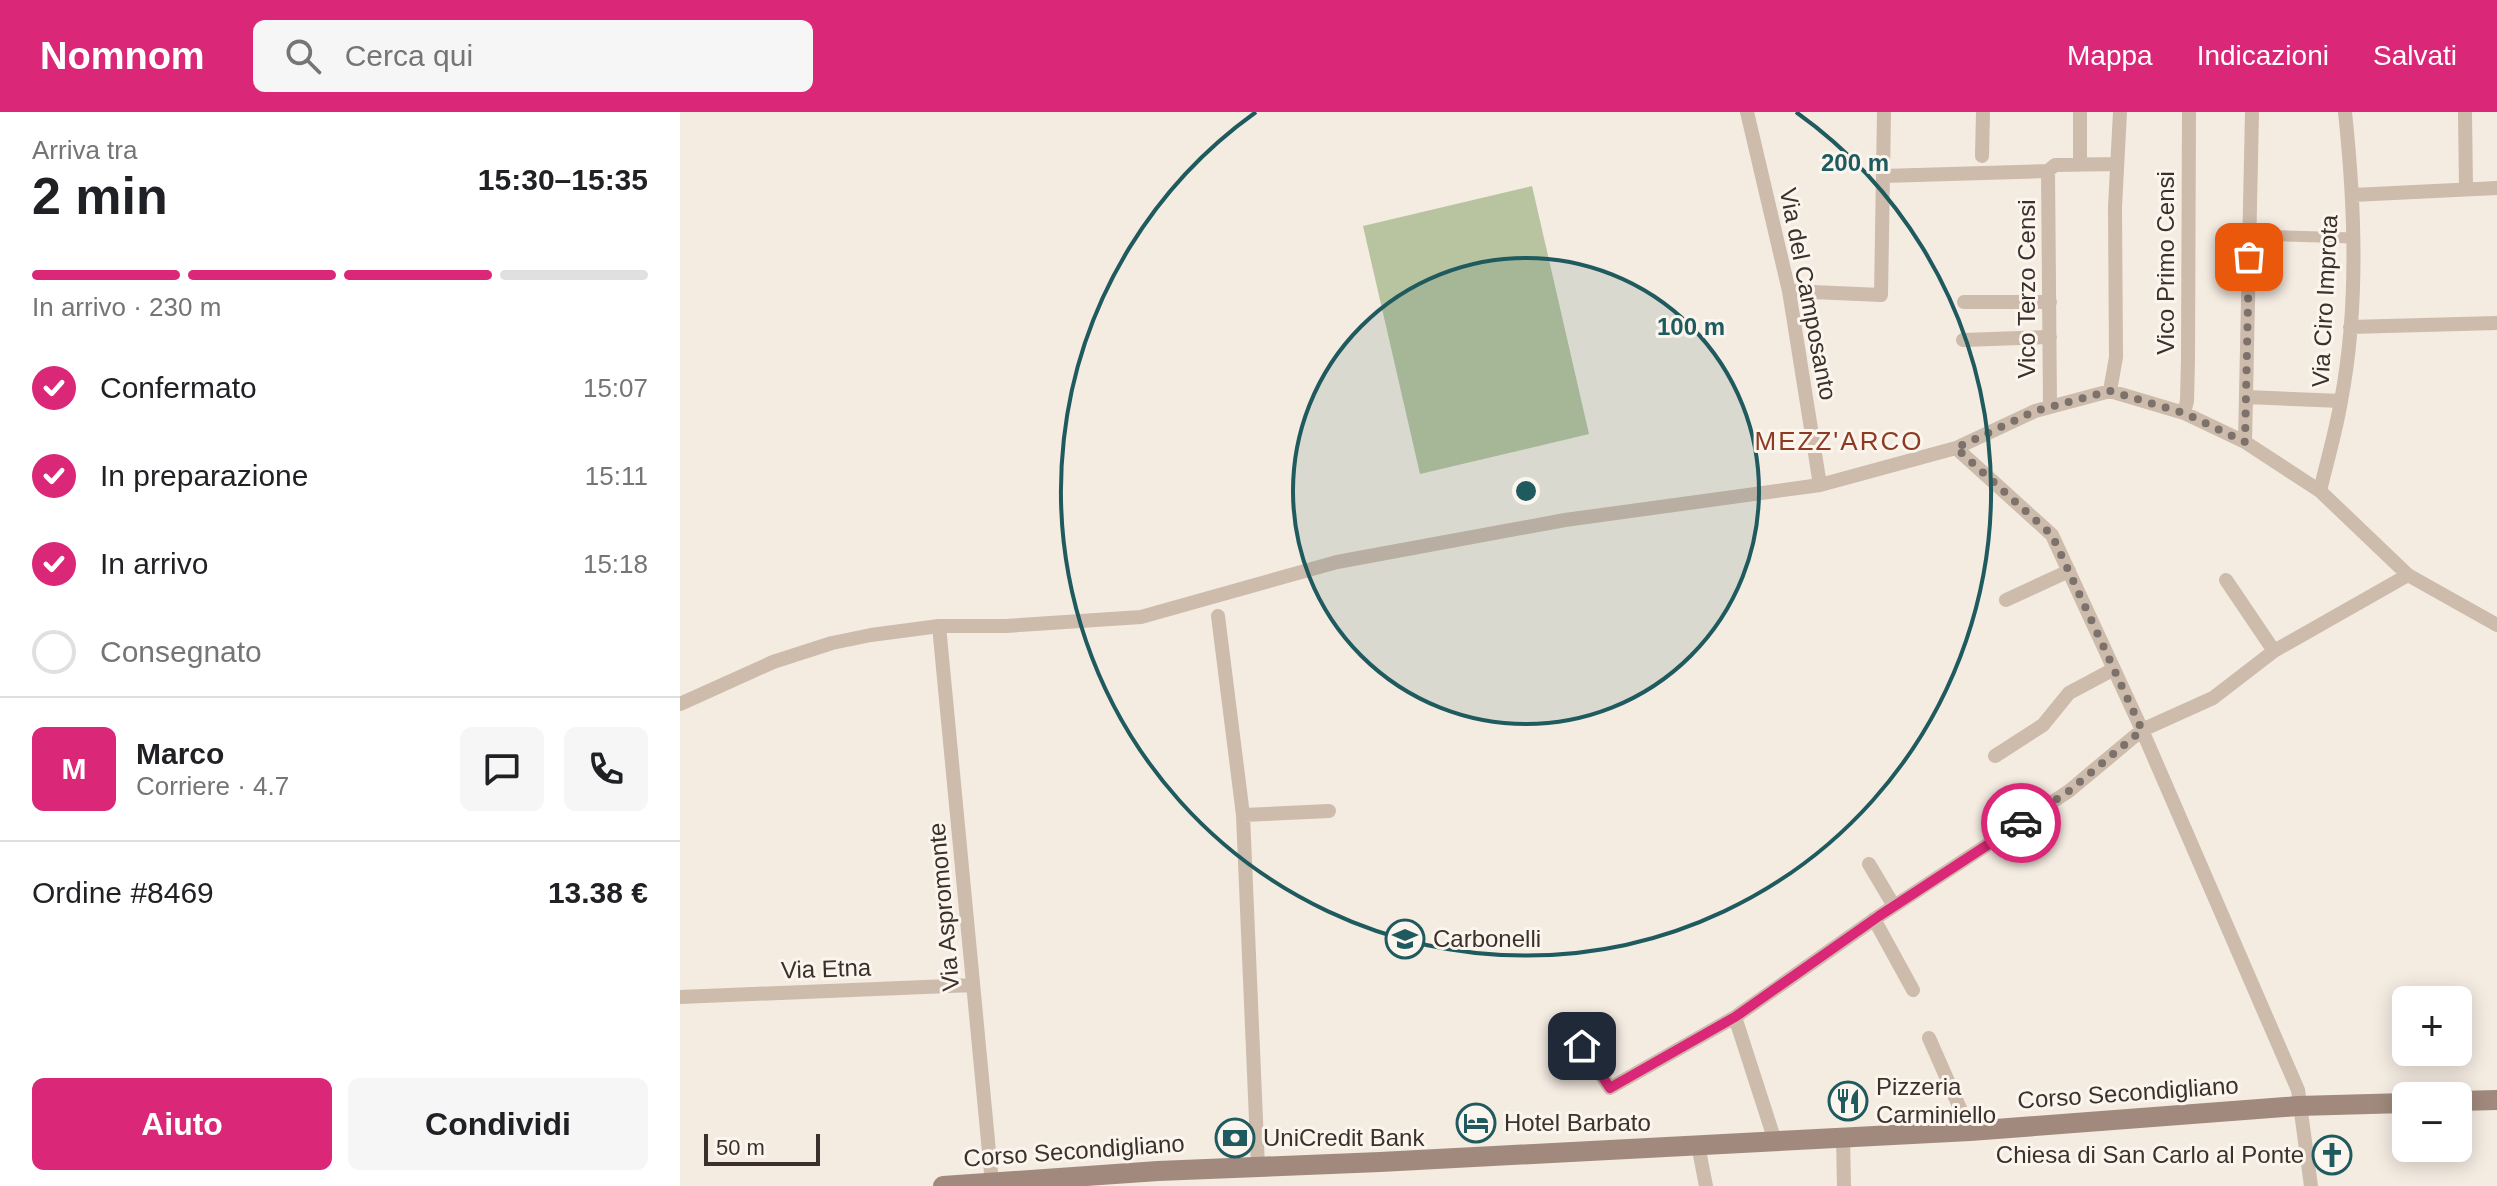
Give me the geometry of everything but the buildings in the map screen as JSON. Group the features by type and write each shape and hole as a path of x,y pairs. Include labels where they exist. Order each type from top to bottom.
{"main road":[{"path":"2472,1101 2497,1100"},
{"name":"Corso Secondigliano","path":"943,1186 1158,1171 1970,1131 2298,1106 2392,1103"}],"street":[{"name":"Via del Camposanto","path":"1748,112 1789,291 1820,485"},
{"path":"1789,291 1881,295 1884,112"},
{"path":"1982,156 1983,112"},
{"path":"2080,112 2080,165"},
{"path":"2110,391 2116,357 2120,112"},
{"name":"Vico Primo Censi","path":"2184,413 2187,401 2189,112"},
{"path":"2245,442 2252,112"},
{"name":"Via Ciro Improta","path":"2320,491 2341,401 2350,327 2353,195 2345,112"},
{"path":"2465,112 2466,189"},
{"path":"1883,176 2048,171 2055,165 2117,164"},
{"name":"Vico Terzo Censi","path":"2048,171 2050,406"},
{"path":"2353,195 2497,188"},
{"path":"2250,235 2353,238"},
{"path":"1964,302 2050,302"},
{"path":"2350,327 2497,323"},
{"path":"1963,340 2050,337"},
{"path":"680,704 773,662 832,643 939,626 1006,626 1141,617 1337,562 1565,520 1820,485 1956,448 2035,411 2110,391 2184,413 2245,442 2320,491 2408,575 2497,625"},
{"path":"2247,397 2341,401"},
{"path":"1956,448 2052,535 2142,730 2298,1090 2311,1186"},
{"path":"2006,600 2069,571"},
{"path":"1582,1046 1610,1088 1735,1017 1874,919 2069,791 2142,730 2213,698 2274,651 2408,575"},
{"path":"2226,580 2274,651"},
{"path":"1218,616 1243,815 1258,1167"},
{"name":"Via Aspromonte","path":"939,626 992,1183"},
{"path":"1995,756 2043,725 2069,693 2114,669"},
{"path":"1243,815 1329,811"},
{"path":"1869,864 1894,906"},
{"path":"1874,919 1913,990"},
{"name":"Via Etna","path":"680,997 973,985"},
{"path":"1735,1017 1775,1141"},
{"path":"1929,1038 1970,1131"},
{"path":"1843,1137 1844,1186"},
{"path":"1698,1145 1706,1186"}],"green space":[{"path":"1532,186 1589,434 1420,474 1363,226"}],"way so far":[{"path":"2021,823 2069,791 2142,730 2052,535 1956,448 2035,411 2110,391 2184,413 2245,442 2249,257"}],"place":[{"name":"Carbonelli","path":"1405,939"},
{"name":"Pizzeria Carminiello","path":"1848,1101"},
{"name":"Hotel Barbato","path":"1476,1123"},
{"name":"UniCredit Bank","path":"1235,1138"},
{"name":"Chiesa di San Carlo al Ponte","path":"2332,1155"}],"district":[{"name":"MEZZ'ARCO","path":"1839,441"}],"route":[{"path":"1582,1046 1610,1088 1735,1017 1879,916 2021,823"}]}
